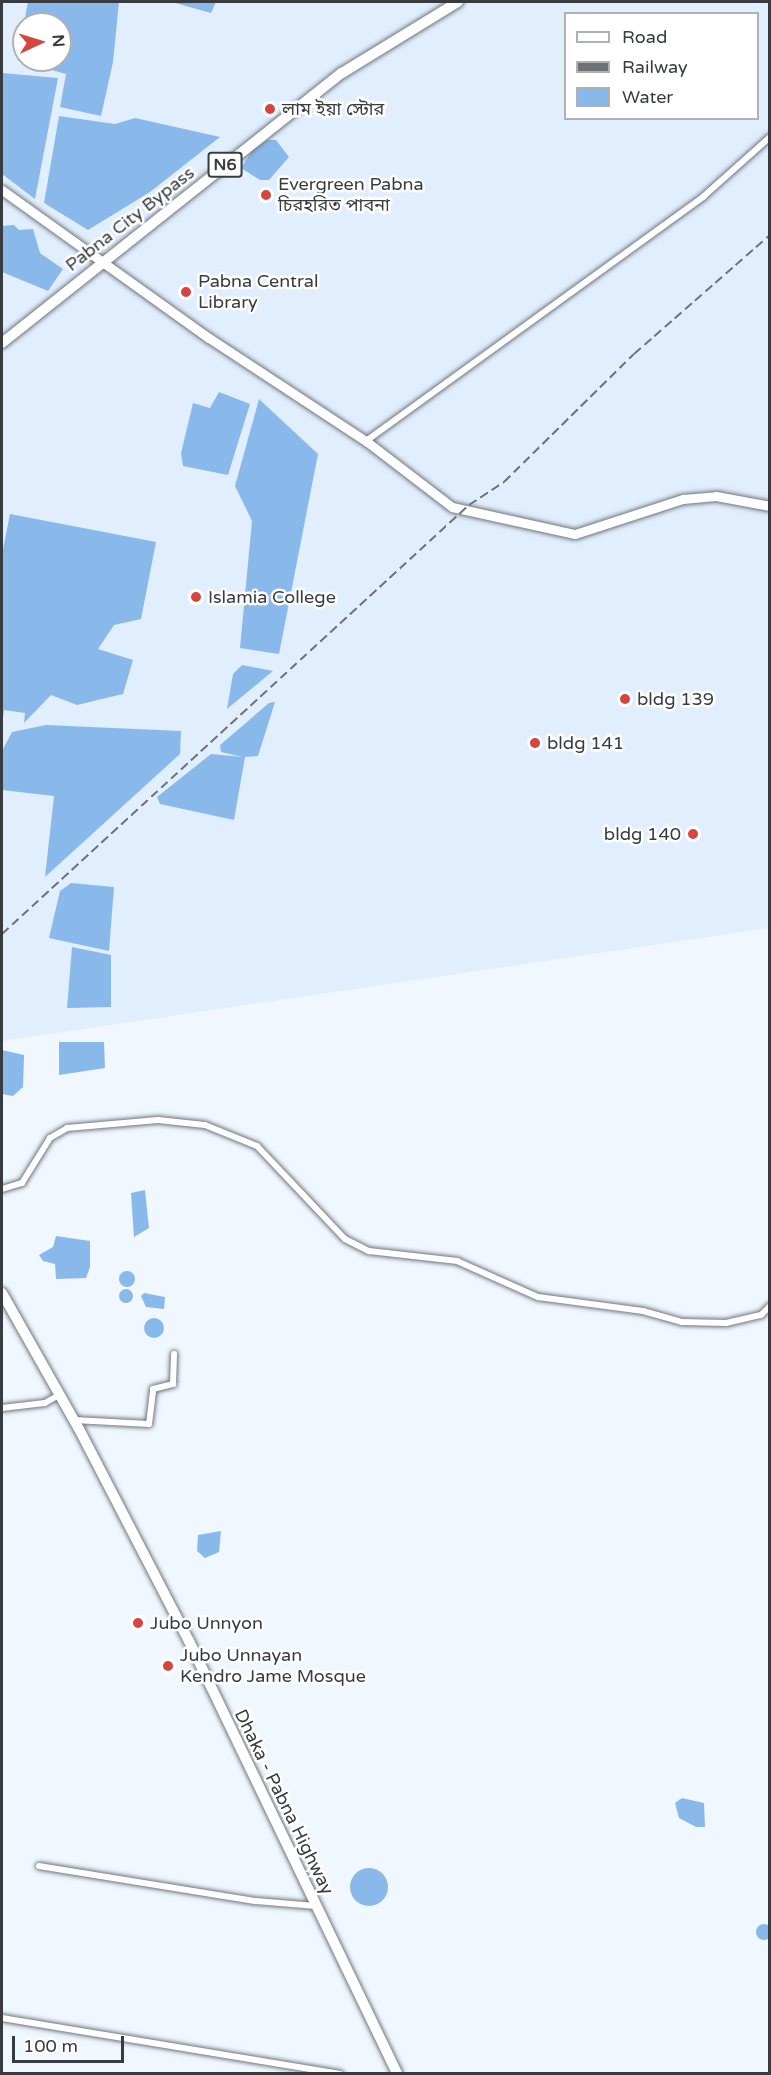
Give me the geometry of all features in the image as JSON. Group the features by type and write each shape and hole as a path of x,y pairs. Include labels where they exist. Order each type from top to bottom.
{"highway":[{"name":"Pabna City Bypass","path":"2,343 102,260 342,73 458,2"},
{"name":"Dhaka - Pabna Highway","path":"2,1293 73,1420 189,1641 397,2073"}],"main road":[{"path":"2,190 209,338 366,441 452,507 558,533 575,534 682,499 717,496 770,506"}],"street":[{"path":"366,441 704,196 770,137"},
{"path":"2,1189 22,1182 50,1138 67,1128 158,1120 205,1125 257,1146 345,1239 369,1251 458,1261 538,1297 643,1311 682,1322 726,1323 761,1315 770,1306"},
{"path":"73,1420 149,1424 153,1389 173,1384 174,1354"},
{"path":"2,1407 45,1403 59,1395"},
{"path":"39,1866 256,1901 316,1906"},
{"path":"2,2018 340,2073"}],"shaded area":[{"path":"2,2 769,2 769,928 2,1041"}],"water":[{"path":"28,2 119,2 113,62 101,116 60,107 66,74 59,72 72,72 72,12 26,12"},
{"path":"172,2 216,2 211,13"},
{"path":"2,73 58,78 35,199 2,174"},
{"path":"59,116 115,124 135,118 220,137 150,192 88,230 44,203"},
{"path":"267,140 276,140 289,157 269,180 260,180 241,168 252,151"},
{"path":"14,225 19,230 33,229 40,253 63,269 48,291 2,272 2,226"},
{"path":"219,392 250,404 228,475 183,466 181,453 193,403 210,408"},
{"path":"259,399 318,454 279,654 240,648 252,521 235,486"},
{"path":"10,514 156,542 141,619 114,625 98,649 133,660 123,694 77,705 51,695 24,723 25,713 4,710 2,727 2,554"},
{"path":"242,665 273,671 227,709 233,674"},
{"path":"275,702 258,756 245,757 234,820 160,804 157,797 211,754 243,757 221,752 220,745 269,703"},
{"path":"46,725 181,731 180,754 45,877 54,796 2,790 2,751 12,732"},
{"path":"71,883 114,887 109,951 49,938 60,891"},
{"path":"72,947 111,955 111,1007 67,1008"},
{"path":"59,1042 104,1042 105,1068 59,1075"},
{"path":"2,1050 24,1055 23,1087 13,1096 2,1094"},
{"path":"145,1190 149,1228 134,1237 131,1193"},
{"path":"56,1236 90,1241 90,1267 86,1278 56,1279 55,1264 43,1261 39,1255 53,1247"},
{"path":"127,1271 135,1279 127,1287 119,1279"},
{"path":"123,1289 129,1289 133,1296 129,1303 123,1303 119,1299 119,1293"},
{"path":"144,1293 165,1297 164,1309 146,1307 141,1296"},
{"path":"154,1318 161,1321 164,1328 161,1335 154,1338 147,1335 144,1328 147,1321"},
{"path":"221,1531 219,1552 205,1558 197,1551 198,1535"},
{"path":"682,1798 704,1803 705,1827 696,1827 679,1818 675,1803"},
{"path":"369,1868 382,1874 388,1887 382,1900 369,1906 356,1900 350,1887 356,1874"},
{"path":"761,1924 767,1924 772,1932 770,1938 761,1940 756,1935 756,1929"}],"railway":[{"path":"2,934 469,505 504,482 634,354 770,235"}],"place":[{"name":"লাম ইয়া স্টোর","path":"270,109"},
{"name":"Evergreen Pabna চিরহরিত পাবনা","path":"266,195"},
{"name":"Pabna Central Library","path":"186,292"},
{"name":"Islamia College","path":"196,597"},
{"name":"bldg 139","path":"625,699"},
{"name":"bldg 141","path":"535,743"},
{"name":"bldg 140","path":"693,834"},
{"name":"Jubo Unnyon","path":"138,1623"},
{"name":"Jubo Unnayan Kendro Jame Mosque","path":"168,1666"}]}
